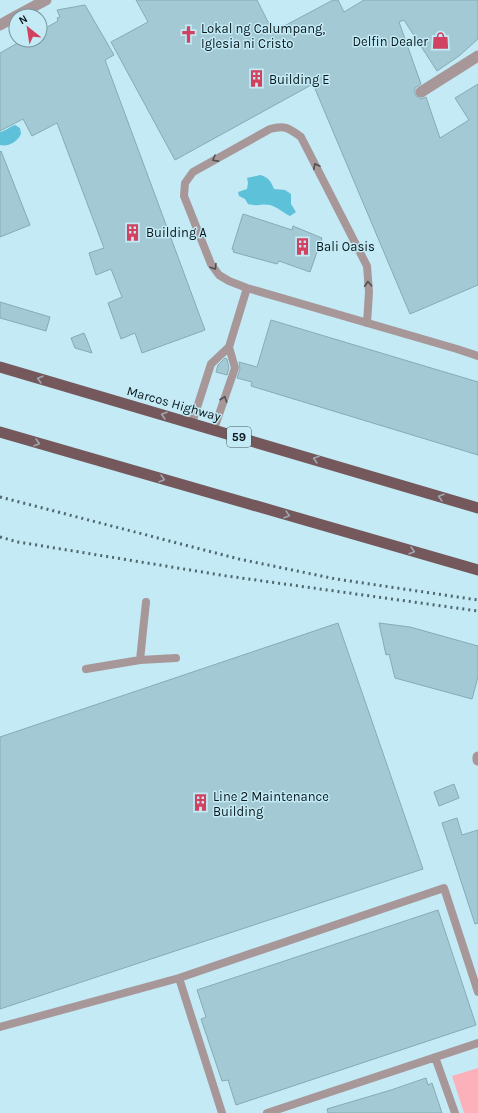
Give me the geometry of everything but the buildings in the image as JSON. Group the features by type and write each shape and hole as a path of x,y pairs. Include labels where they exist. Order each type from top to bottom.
{"main road":[{"name":"Marcos Highway","path":"0,367 478,508"},
{"path":"0,432 478,570"}],"street":[{"path":"31,8 46,0"},
{"path":"421,92 478,56"}],"lane":[{"path":"367,323 369,292 367,266 301,137 289,128 279,127 270,129 192,172 185,183 184,196 211,264 219,275 247,288 478,356"},
{"path":"192,423 211,364 229,347 247,288"},
{"path":"214,429 235,368 229,347"},
{"path":"140,660 146,602"},
{"path":"86,669 140,660 176,658"},
{"path":"0,1027 179,978 444,888 478,992"},
{"path":"179,978 222,1113"},
{"path":"267,1113 478,1043"},
{"path":"435,1057 455,1113"}],"shaded area":[{"path":"478,1068 478,1113 464,1113 452,1076"}],"water":[{"path":"15,125 20,128 21,134 19,137 10,145 0,145 0,132"},
{"path":"260,175 269,180 274,189 285,190 291,194 291,204 296,212 290,216 270,205 248,204 245,199 239,196 238,192 247,189 247,178"}],"railway":[{"path":"0,497 239,559 336,579 478,600"},
{"path":"0,537 18,542 227,576 478,611"}],"place":[{"name":"Lokal ng Calumpang, Iglesia ni Cristo","path":"188,35"},
{"name":"Delfin Dealer","path":"441,41"},
{"name":"Building E","path":"256,79"},
{"name":"Building A","path":"133,232"},
{"name":"Bali Oasis","path":"303,246"},
{"name":"Line 2 Maintenance Building","path":"200,803"}]}
